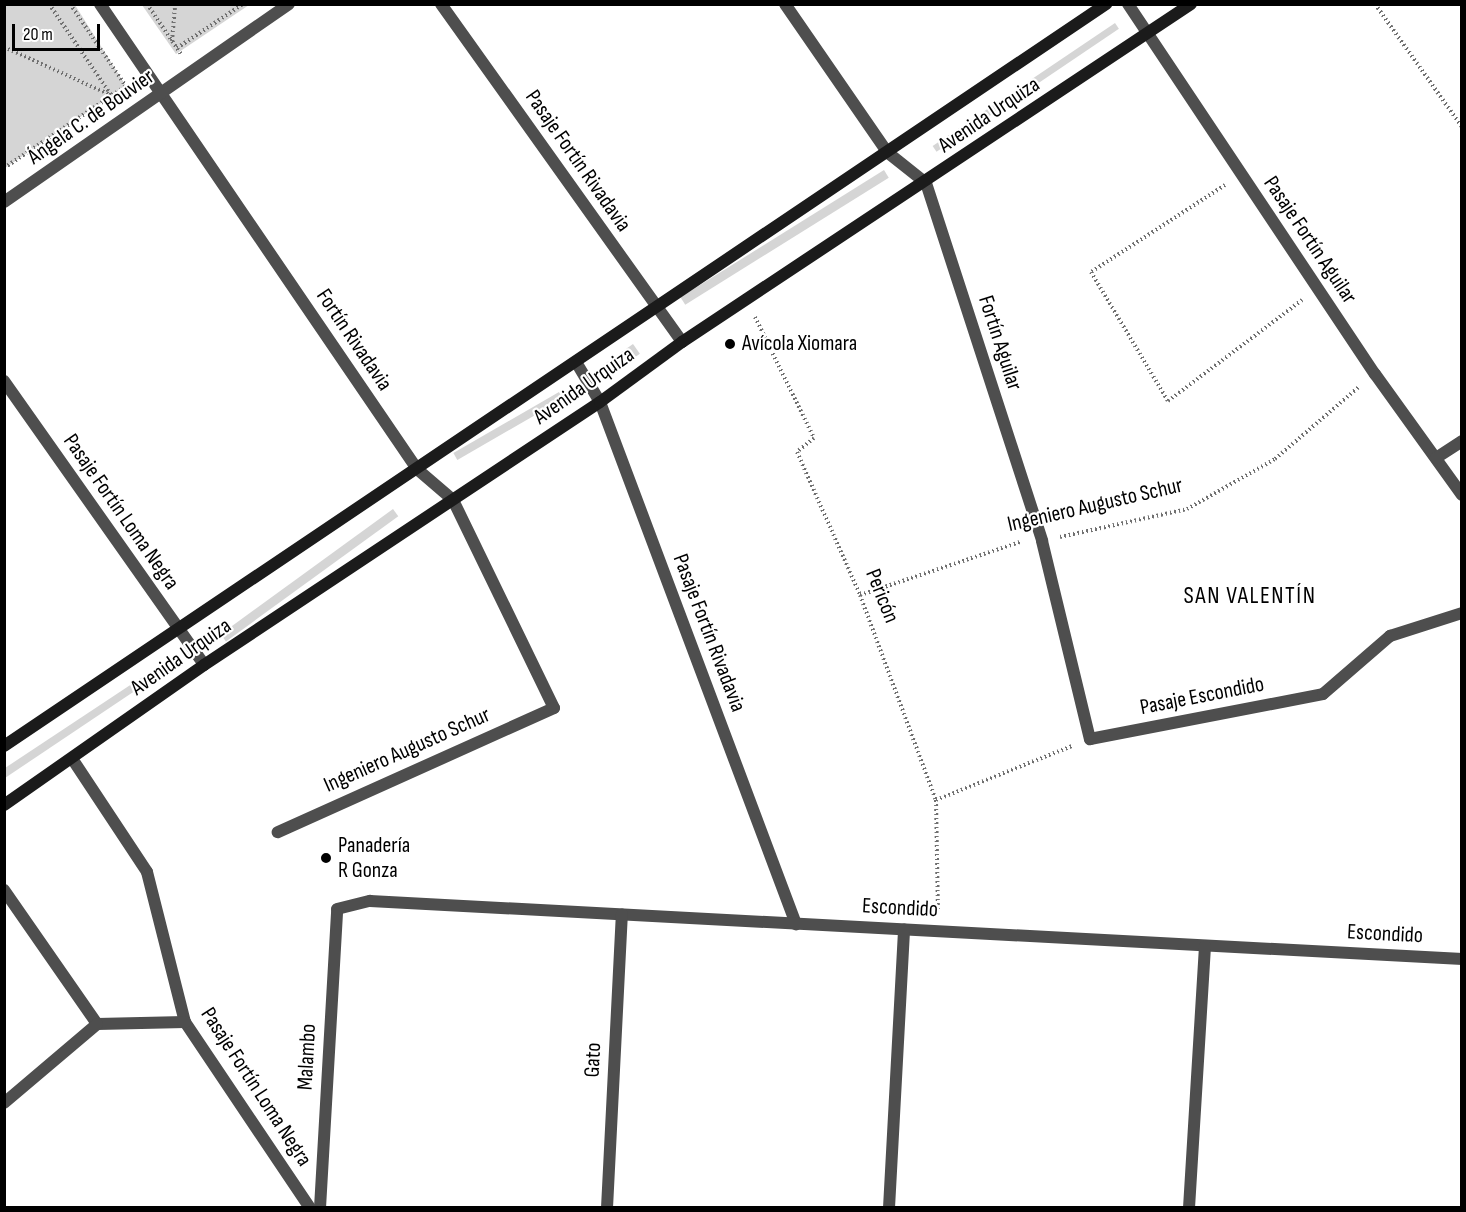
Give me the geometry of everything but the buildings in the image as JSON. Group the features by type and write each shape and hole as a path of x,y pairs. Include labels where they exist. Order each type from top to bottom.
{"main road":[{"name":"Avenida Urquiza","path":"4,746 1106,4"},
{"name":"Avenida Urquiza","path":"4,805 73,760 204,665 600,402 682,342 926,183 1191,4"}],"street":[{"name":"Fortín Rivadavia","path":"100,4 417,469 453,500 554,708"},
{"name":"Ángela C. de Bouvier","path":"4,202 290,4"},
{"name":"Pasaje Fortín Rivadavia","path":"441,4 682,342"},
{"path":"785,4 887,152 926,183"},
{"name":"Pasaje Fortín Aguilar","path":"1128,4 1375,374 1461,495"},
{"name":"Fortín Aguilar","path":"926,183 1042,541 1090,739"},
{"name":"Pasaje Fortín Rivadavia","path":"576,362 600,402 796,924"},
{"name":"Pasaje Fortín Loma Negra","path":"4,381 177,630 204,665"},
{"path":"1436,458 1461,441"},
{"name":"Pasaje Escondido","path":"1090,739 1323,694 1390,636 1461,613"},
{"name":"Ingeniero Augusto Schur","path":"278,832 554,708"},
{"name":"Pasaje Fortín Loma Negra","path":"73,760 147,872 185,1022 310,1208"},
{"path":"4,890 97,1024"},
{"name":"Escondido","path":"337,909 370,901 1461,959"},
{"name":"Malambo","path":"320,1208 337,909"},
{"name":"Gato","path":"607,1208 622,914"},
{"path":"890,1208 904,929"},
{"path":"1189,1208 1205,946"},
{"path":"4,1103 97,1024 185,1022"}],"path":[{"path":"49,4 112,96"},
{"path":"70,4 142,108"},
{"path":"147,4 193,72"},
{"path":"172,41 175,4"},
{"path":"177,48 243,4"},
{"path":"1375,4 1461,127"},
{"path":"4,47 112,96"},
{"path":"4,168 126,86"},
{"path":"1241,175 1091,272 1168,401 1317,288"},
{"name":"Pericón","path":"747,300 814,438 797,452 860,595 936,800 939,931"},
{"name":"Ingeniero Augusto Schur","path":"860,595 1021,542 1042,541 1187,509 1275,459 1375,374"},
{"path":"936,800 1090,739"}],"shaded area":[{"path":"5,4 75,5 126,86 5,168"},
{"path":"142,5 249,5 176,54"},
{"path":"1115,23 1119,29 937,152 933,146"},
{"path":"884,170 889,178 685,305 680,297"},
{"path":"633,344 640,354 610,374 604,365"},
{"path":"559,392 563,399 457,460 453,453"},
{"path":"393,509 398,516 226,641 221,634"},
{"path":"165,662 169,668 5,778 5,768"}],"place":[{"name":"Avícola Xiomara","path":"730,344"},
{"name":"Panadería R Gonza","path":"326,858"}],"district":[{"name":"SAN VALENTÍN","path":"1250,596"}]}
